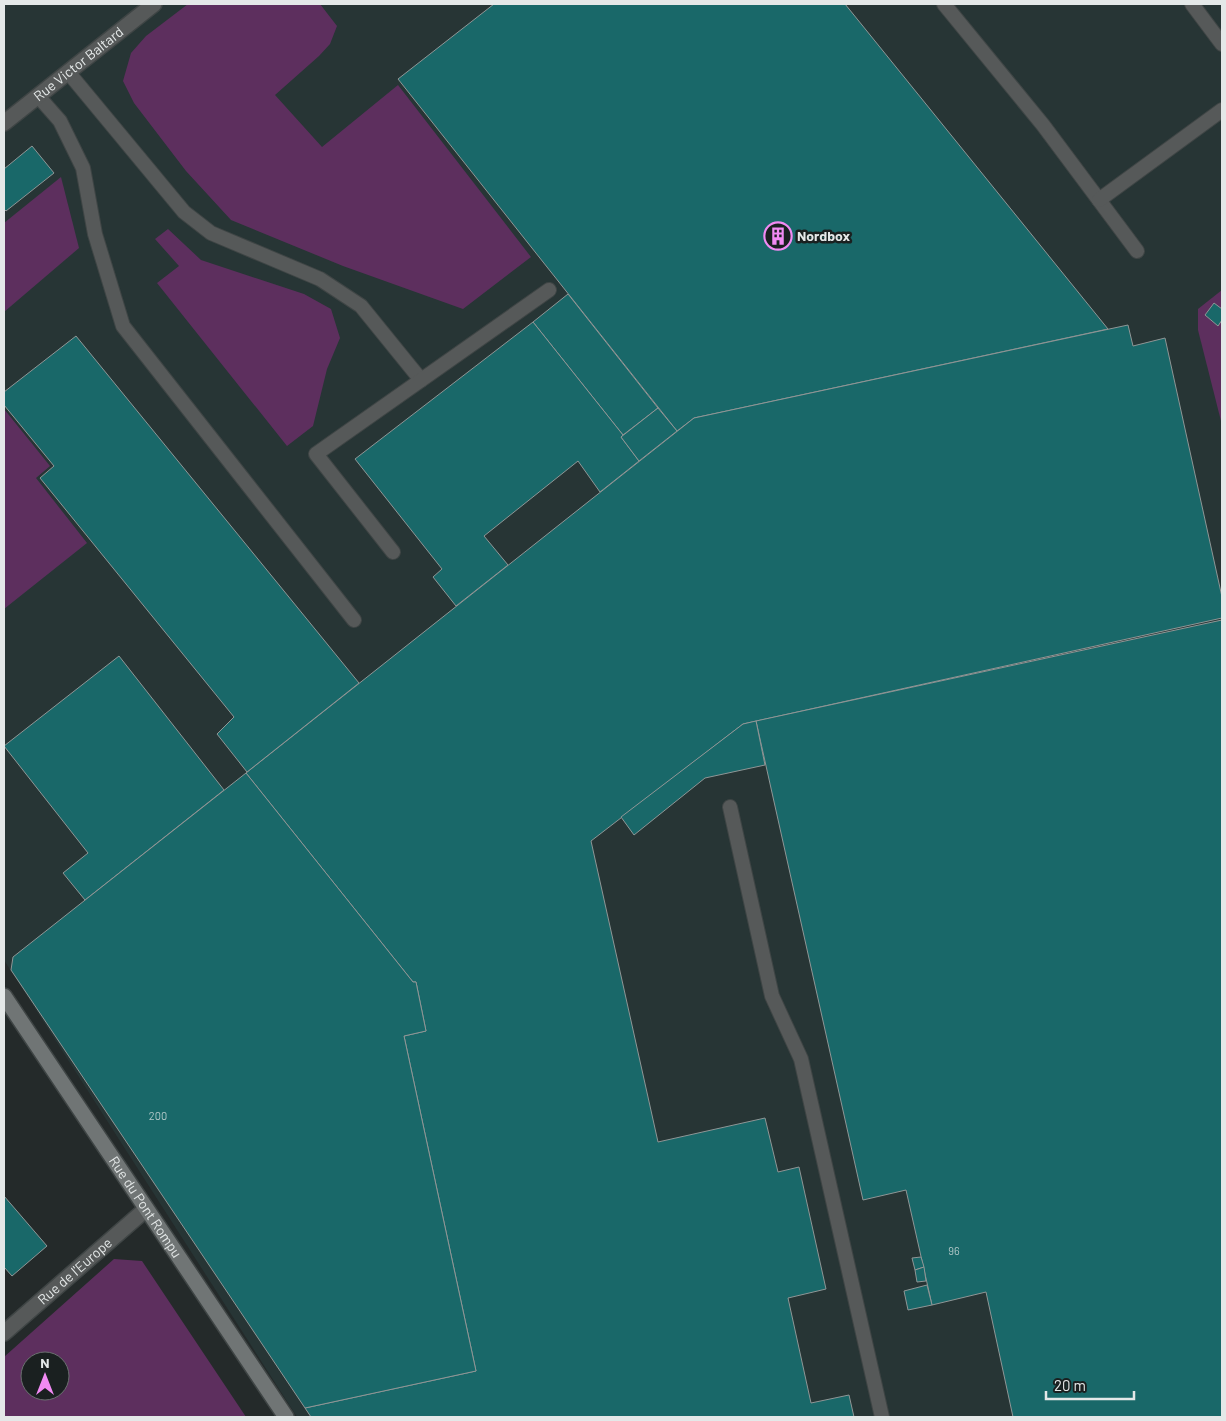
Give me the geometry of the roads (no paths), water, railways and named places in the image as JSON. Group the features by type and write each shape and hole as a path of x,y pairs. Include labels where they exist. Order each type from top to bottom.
{"street":[{"name":"Rue Victor Baltard","path":"4,123 154,4"},
{"name":"Rue du Pont Rompu","path":"4,996 145,1210 286,1417"},
{"name":"Rue de l'Europe","path":"4,1333 145,1210"}],"lane":[{"path":"944,4 1043,125 1137,251"},
{"path":"1192,4 1222,44"},
{"path":"68,72 184,212 211,232 320,279 361,306 422,380"},
{"path":"38,96 63,126 83,168 95,234 124,326 354,620"},
{"path":"1099,200 1222,110"},
{"path":"393,552 316,454 549,290"},
{"path":"730,807 772,996 801,1059 882,1417"}],"place":[{"name":"Nordbox","path":"778,236"}]}
